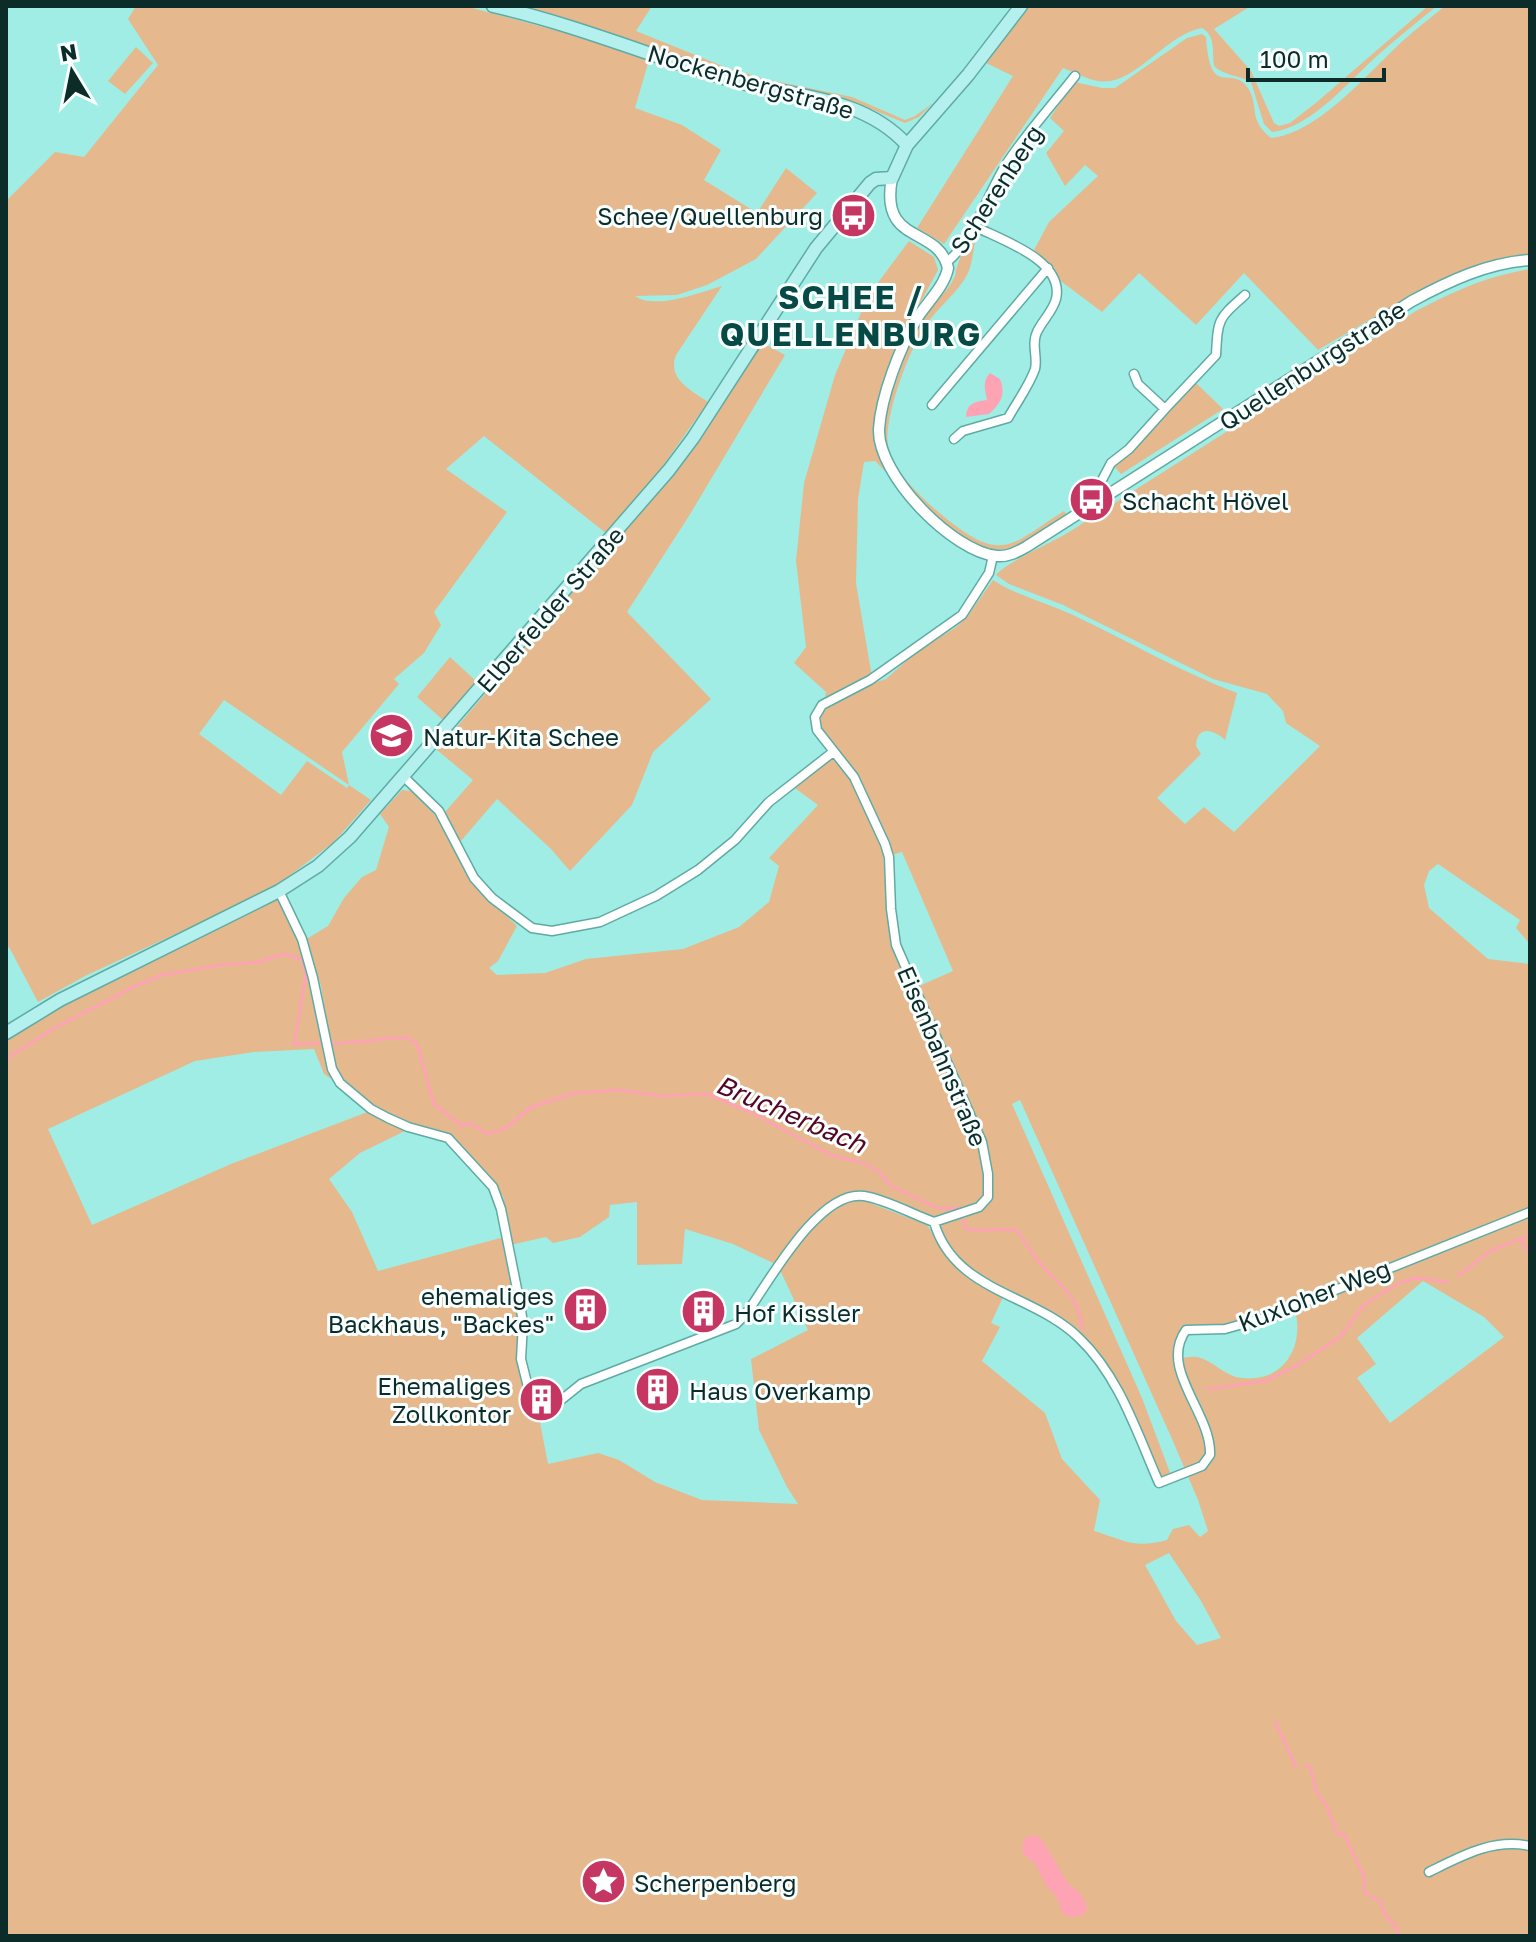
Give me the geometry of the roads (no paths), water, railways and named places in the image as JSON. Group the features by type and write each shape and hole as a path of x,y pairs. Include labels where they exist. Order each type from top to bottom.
{"main road":[{"name":"Nockenbergstraße","path":"493,6 588,31 728,79 851,108 882,124 907,145"},
{"path":"892,178 907,145 968,75 1021,6"},
{"name":"Elberfelder Straße","path":"6,1033 60,1000 279,891 328,857 404,777 669,470 822,239 870,183 876,179 892,178"}],"street":[{"name":"Scherenberg","path":"947,262 959,250 974,226 1007,164 1075,76"},
{"path":"404,777 439,811 474,878 515,918 532,928 552,931 600,922 656,896 735,840 769,802 833,752 815,723 822,705 870,680 962,615 989,573 987,554 947,530 915,503 891,471 880,438 884,402 903,349 917,319 945,278 947,262 939,250 895,219 891,210 892,178"},
{"path":"954,439 963,431 1008,418 1036,366 1036,335 1056,298 1054,276 1048,268 1032,255 974,226"},
{"name":"Quellenburgstraße","path":"987,554 1004,556 1026,547 1412,301 1482,269 1530,260"},
{"path":"932,405 1048,268"},
{"path":"1107,498 1100,488 1111,463 1129,449 1216,355 1220,317 1245,295"},
{"path":"1134,374 1138,384 1165,409"},
{"name":"Eisenbahnstraße","path":"833,752 854,777 885,844 889,857 896,945 966,1103 987,1162 988,1197 979,1207 934,1222"},
{"path":"279,891 302,939 332,1069 340,1083 371,1109 388,1118 448,1138 493,1187 501,1209 520,1304 523,1323 521,1359 531,1399 540,1417 581,1384 736,1324 808,1227 825,1210 843,1199 865,1196 934,1222"},
{"name":"Kuxloher Weg","path":"934,1222 947,1251 973,1276 1071,1330 1090,1349 1107,1370 1159,1483 1202,1466 1210,1455 1209,1435 1178,1360 1179,1340 1186,1330 1225,1329 1268,1317 1530,1212"},
{"path":"1429,1872 1470,1852 1500,1844 1530,1846"}],"waterway":[{"name":"Brucherbach","path":"6,1059 51,1030 162,975 259,962 283,954 302,959 306,975 294,1044 322,1043"},
{"name":"Brucherbach","path":"332,1044 407,1037 417,1044 434,1104 462,1126 470,1123 487,1134 506,1128 531,1107 575,1093 620,1090 660,1096 707,1094 750,1112 831,1155 866,1164 880,1173 891,1186 937,1208 958,1208"},
{"name":"Brucherbach","path":"962,1219 967,1229 1017,1230 1039,1262 1073,1300 1082,1329"},
{"name":"Brucherbach","path":"1458,1276 1490,1251 1530,1235"},
{"path":"1519,1238 1530,1254"},
{"name":"Brucherbach","path":"1208,1389 1265,1381 1294,1367 1340,1337 1365,1304 1401,1282 1417,1278 1448,1282"},
{"path":"1275,1721 1296,1767"},
{"path":"1305,1765 1311,1768 1315,1789 1327,1807 1337,1833 1344,1834 1365,1879 1364,1892 1381,1902 1385,1914 1398,1930 1396,1936"}],"place":[{"name":"Schee/Quellenburg","path":"854,215"},
{"name":"Schacht Hövel","path":"1091,500"},
{"name":"Natur-Kita Schee","path":"392,736"},
{"name":"ehemaliges Backhaus, \"Backes\"","path":"585,1309"},
{"name":"Hof Kissler","path":"703,1312"},
{"name":"Haus Overkamp","path":"658,1390"},
{"name":"Ehemaliges Zollkontor","path":"542,1399"},
{"name":"Scherpenberg","path":"603,1882"}],"district":[{"name":"SCHEE / QUELLENBURG","path":"851,316"}]}
